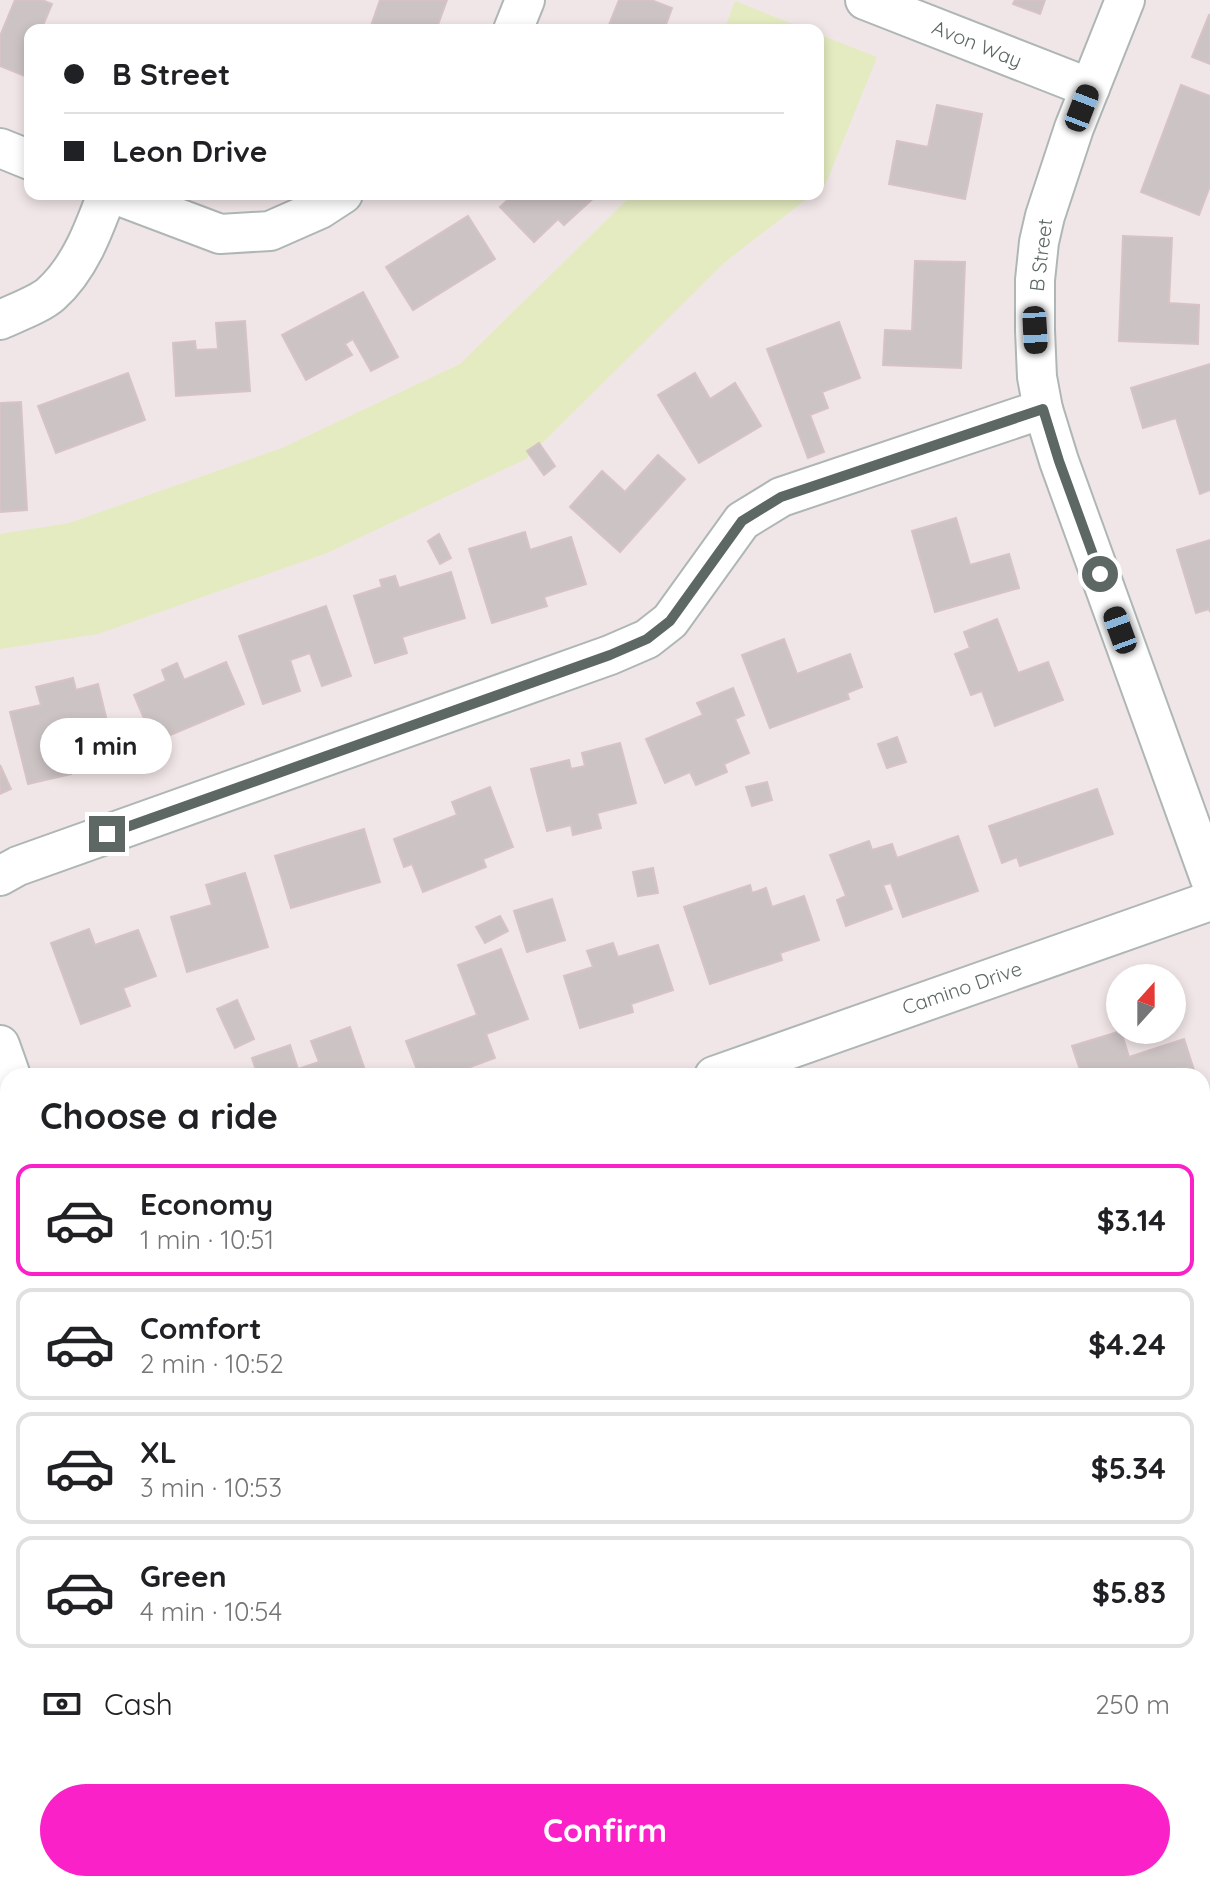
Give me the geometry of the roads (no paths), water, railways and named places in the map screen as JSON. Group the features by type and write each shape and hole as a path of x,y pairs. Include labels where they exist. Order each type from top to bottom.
{"street":[{"path":"515,24 525,0"},
{"name":"Avon Way","path":"865,0 1090,88"},
{"name":"B Street","path":"1125,0 1045,216 1035,280 1037,377 1043,409 1064,476 1210,879"},
{"path":"0,148 24,158"},
{"path":"0,320 50,296 73,268 93,234 105,200"},
{"path":"130,200 220,234 270,231 334,200"},
{"path":"0,876 18,866 647,639 670,621 742,521 781,497 1043,409"},
{"name":"Camino Drive","path":"737,1068 1210,901"},
{"path":"0,1045 8,1068"}]}
